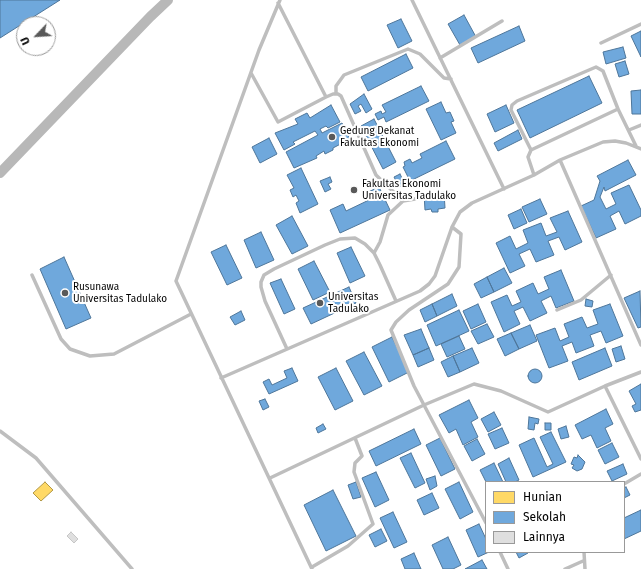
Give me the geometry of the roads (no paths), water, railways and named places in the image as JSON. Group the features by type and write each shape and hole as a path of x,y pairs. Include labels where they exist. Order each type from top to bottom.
{"street":[{"path":"0,172 168,0"}],"lane":[{"path":"412,0 504,189"},
{"path":"279,2 251,73 176,281 312,568 348,546 373,524 354,472 355,464 362,456 355,438"},
{"path":"279,2 326,97"},
{"path":"440,58 502,21"},
{"path":"601,44 641,24"},
{"path":"336,94 336,86 344,75 408,49 420,54 444,78 451,79"},
{"path":"531,150 511,110 512,105 517,101 596,67 603,71 618,109 630,130 636,146"},
{"path":"251,73 278,122 326,97 336,94 341,96 376,175 403,201"},
{"path":"534,175 528,157 531,150 618,109"},
{"path":"630,130 641,124"},
{"path":"221,378 420,291 429,284 435,276 452,227 460,212 472,203 534,175 560,160 608,141 636,146 641,149"},
{"path":"560,160 641,345"},
{"path":"374,253 380,242 388,215 403,201 415,199"},
{"path":"452,227 462,234 459,267 448,284 409,310 396,322 391,330 407,365 414,386 485,522"},
{"path":"287,349 260,287 264,275 340,239 355,238 365,244 374,253 396,301"},
{"path":"32,275 62,339 70,349 90,356 114,354 191,314"},
{"path":"557,310 581,300 611,275"},
{"path":"270,478 424,405 474,384 501,391 548,412 605,386 641,372"},
{"path":"605,386 641,459"},
{"path":"0,431 36,458 132,569"},
{"path":"625,483 641,474"},
{"path":"500,553 508,569"},
{"path":"584,553 583,561 585,569"},
{"path":"565,569 583,561"}],"place":[{"name":"Gedung Dekanat Fakultas Ekonomi","path":"332,137"},
{"name":"Fakultas Ekonomi Universitas Tadulako","path":"354,190"},
{"name":"Rusunawa Universitas Tadulako","path":"65,293"},
{"name":"Universitas Tadulako","path":"320,303"}]}
